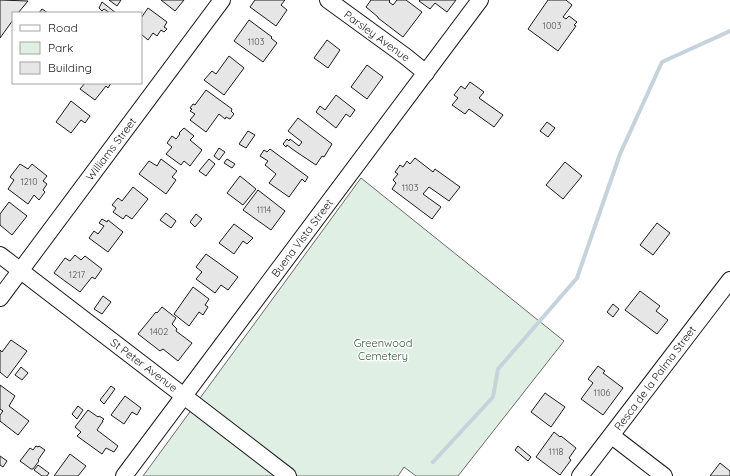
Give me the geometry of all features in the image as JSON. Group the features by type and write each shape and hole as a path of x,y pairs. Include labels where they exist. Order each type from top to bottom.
{"street":[{"name":"Williams Street","path":"0,298 222,0"},
{"name":"Parsley Avenue","path":"328,0 426,73"},
{"name":"Buena Vista Street","path":"124,476 480,0"},
{"name":"St Peter Avenue","path":"0,255 288,476"},
{"name":"Resca de la Palma Street","path":"580,476 730,280"},
{"path":"612,436 664,476"}],"green space":[{"name":"Greenwood Cemetery","path":"361,178 564,341 458,476 416,476 404,467 398,476 143,476"}],"building":[{"path":"0,0 28,1 19,12 12,12 12,21 0,38"},
{"path":"109,0 121,0 117,6"},
{"path":"161,0 184,0 175,11"},
{"path":"255,0 285,0 281,5 287,10 276,26 250,7"},
{"path":"371,0 389,0 389,2 393,5 397,0 406,0 422,12 403,37 366,7"},
{"path":"456,0 447,12 435,3 430,9 419,1"},
{"path":"548,0 566,0 572,5 563,17 566,19 569,16 577,22 574,25 576,26 558,51 528,29"},
{"path":"102,2 115,12 108,12 104,9 102,11 99,8"},
{"path":"148,8 167,22 164,27 167,29 164,32 161,30 157,36 153,33 148,40 142,35 142,17"},
{"path":"42,9 46,12 40,12"},
{"path":"249,20 272,37 271,38 277,43 263,62 234,41"},
{"path":"327,40 340,50 328,68 314,58"},
{"path":"229,56 244,68 224,95 204,80 212,71 216,74"},
{"path":"367,65 383,77 367,99 351,87"},
{"path":"470,82 484,92 479,98 503,115 494,127 469,109 465,114 452,105 458,98 454,95 461,86 465,89"},
{"path":"84,84 110,84 108,88 106,86 95,100 80,89"},
{"path":"206,90 232,109 231,111 234,114 230,119 226,117 225,119 219,114 206,132 190,120 195,114 190,111 192,109 190,108 193,104 195,105"},
{"path":"336,95 355,110 350,117 346,114 336,128 316,112 320,106 325,110"},
{"path":"71,101 90,116 85,123 81,120 71,133 56,122"},
{"path":"298,118 332,144 324,157 322,156 316,165 287,145 286,147 283,144 287,139 289,141 290,139 299,146 302,142 288,131"},
{"path":"547,122 555,128 548,137 540,131"},
{"path":"184,128 194,136 190,140 202,150 190,166 184,161 181,165 166,154 172,147 167,143 172,136 176,139"},
{"path":"248,131 255,135 246,148 239,144"},
{"path":"219,148 225,152 219,160 214,156"},
{"path":"270,149 308,177 305,182 302,179 289,197 269,183 276,174 265,165 268,161 260,156 264,150 267,152"},
{"path":"415,158 433,172 435,169 460,187 449,201 429,187 423,194 441,207 432,219 392,189 396,183 393,180 398,174 395,172 400,165 403,167 407,161 410,164"},
{"path":"161,159 177,171 172,177 176,180 166,194 139,174 149,161 157,166"},
{"path":"209,159 215,164 206,176 199,171"},
{"path":"227,159 235,164 232,168 224,163"},
{"path":"565,162 582,176 563,199 546,185"},
{"path":"20,164 28,169 32,164 47,176 43,181 47,184 43,190 45,192 39,200 34,195 28,204 8,189 14,180 10,177"},
{"path":"240,176 256,189 243,205 227,193"},
{"path":"133,187 148,199 132,219 126,215 123,219 113,212 116,208 112,205 118,198 122,201"},
{"path":"258,190 285,211 271,230 243,210"},
{"path":"9,202 27,216 12,235 0,225 0,214"},
{"path":"166,213 176,221 171,228 160,220"},
{"path":"196,214 202,219 195,227 190,222"},
{"path":"102,219 107,222 108,220 123,232 108,252 89,238 94,231 98,234 104,226 99,223"},
{"path":"657,223 670,233 653,255 640,245"},
{"path":"234,224 253,238 247,244 243,241 234,254 219,243"},
{"path":"206,254 238,277 228,290 221,285 215,293 196,279 202,272 196,267"},
{"path":"75,255 81,260 85,256 102,269 95,279 92,277 80,292 54,273 65,258 70,261"},
{"path":"193,287 209,299 205,305 208,307 203,315 199,312 189,326 174,314"},
{"path":"640,291 660,306 656,311 668,320 657,334 625,310"},
{"path":"103,296 111,302 102,314 94,309"},
{"path":"613,304 619,309 613,317 607,312"},
{"path":"162,307 176,318 172,324 177,329 176,331 192,343 178,361 163,349 160,351 138,334"},
{"path":"11,340 27,351 7,378 0,372 0,350 2,352"},
{"path":"598,366 605,371 603,373 623,388 603,415 581,399 593,383 588,379"},
{"path":"21,367 28,373 22,380 15,375"},
{"path":"0,385 15,396 9,406 29,421 18,435 0,421 0,415 3,411 0,409"},
{"path":"111,386 115,389 104,404 100,400"},
{"path":"545,393 565,407 551,427 531,412"},
{"path":"125,396 141,408 137,415 132,412 124,424 111,415"},
{"path":"78,406 83,410 77,419 72,414"},
{"path":"88,410 104,419 97,430 118,446 114,452 106,448 102,454 77,436 81,432 75,427"},
{"path":"554,432 576,448 569,458 571,460 560,475 536,457"},
{"path":"36,446 39,446 45,450 38,460 39,461 33,469 31,469 20,461 30,448 33,450"},
{"path":"518,446 531,457 528,461 515,450"},
{"path":"70,454 86,466 78,476 54,476"},
{"path":"0,456 7,461 3,467 0,465"},
{"path":"720,463 730,471 730,476 710,476"},
{"path":"38,465 49,473 47,476 42,476 34,470"}],"waterway":[{"path":"433,462 493,397 498,369 577,278 620,154 662,62 730,31"}]}
